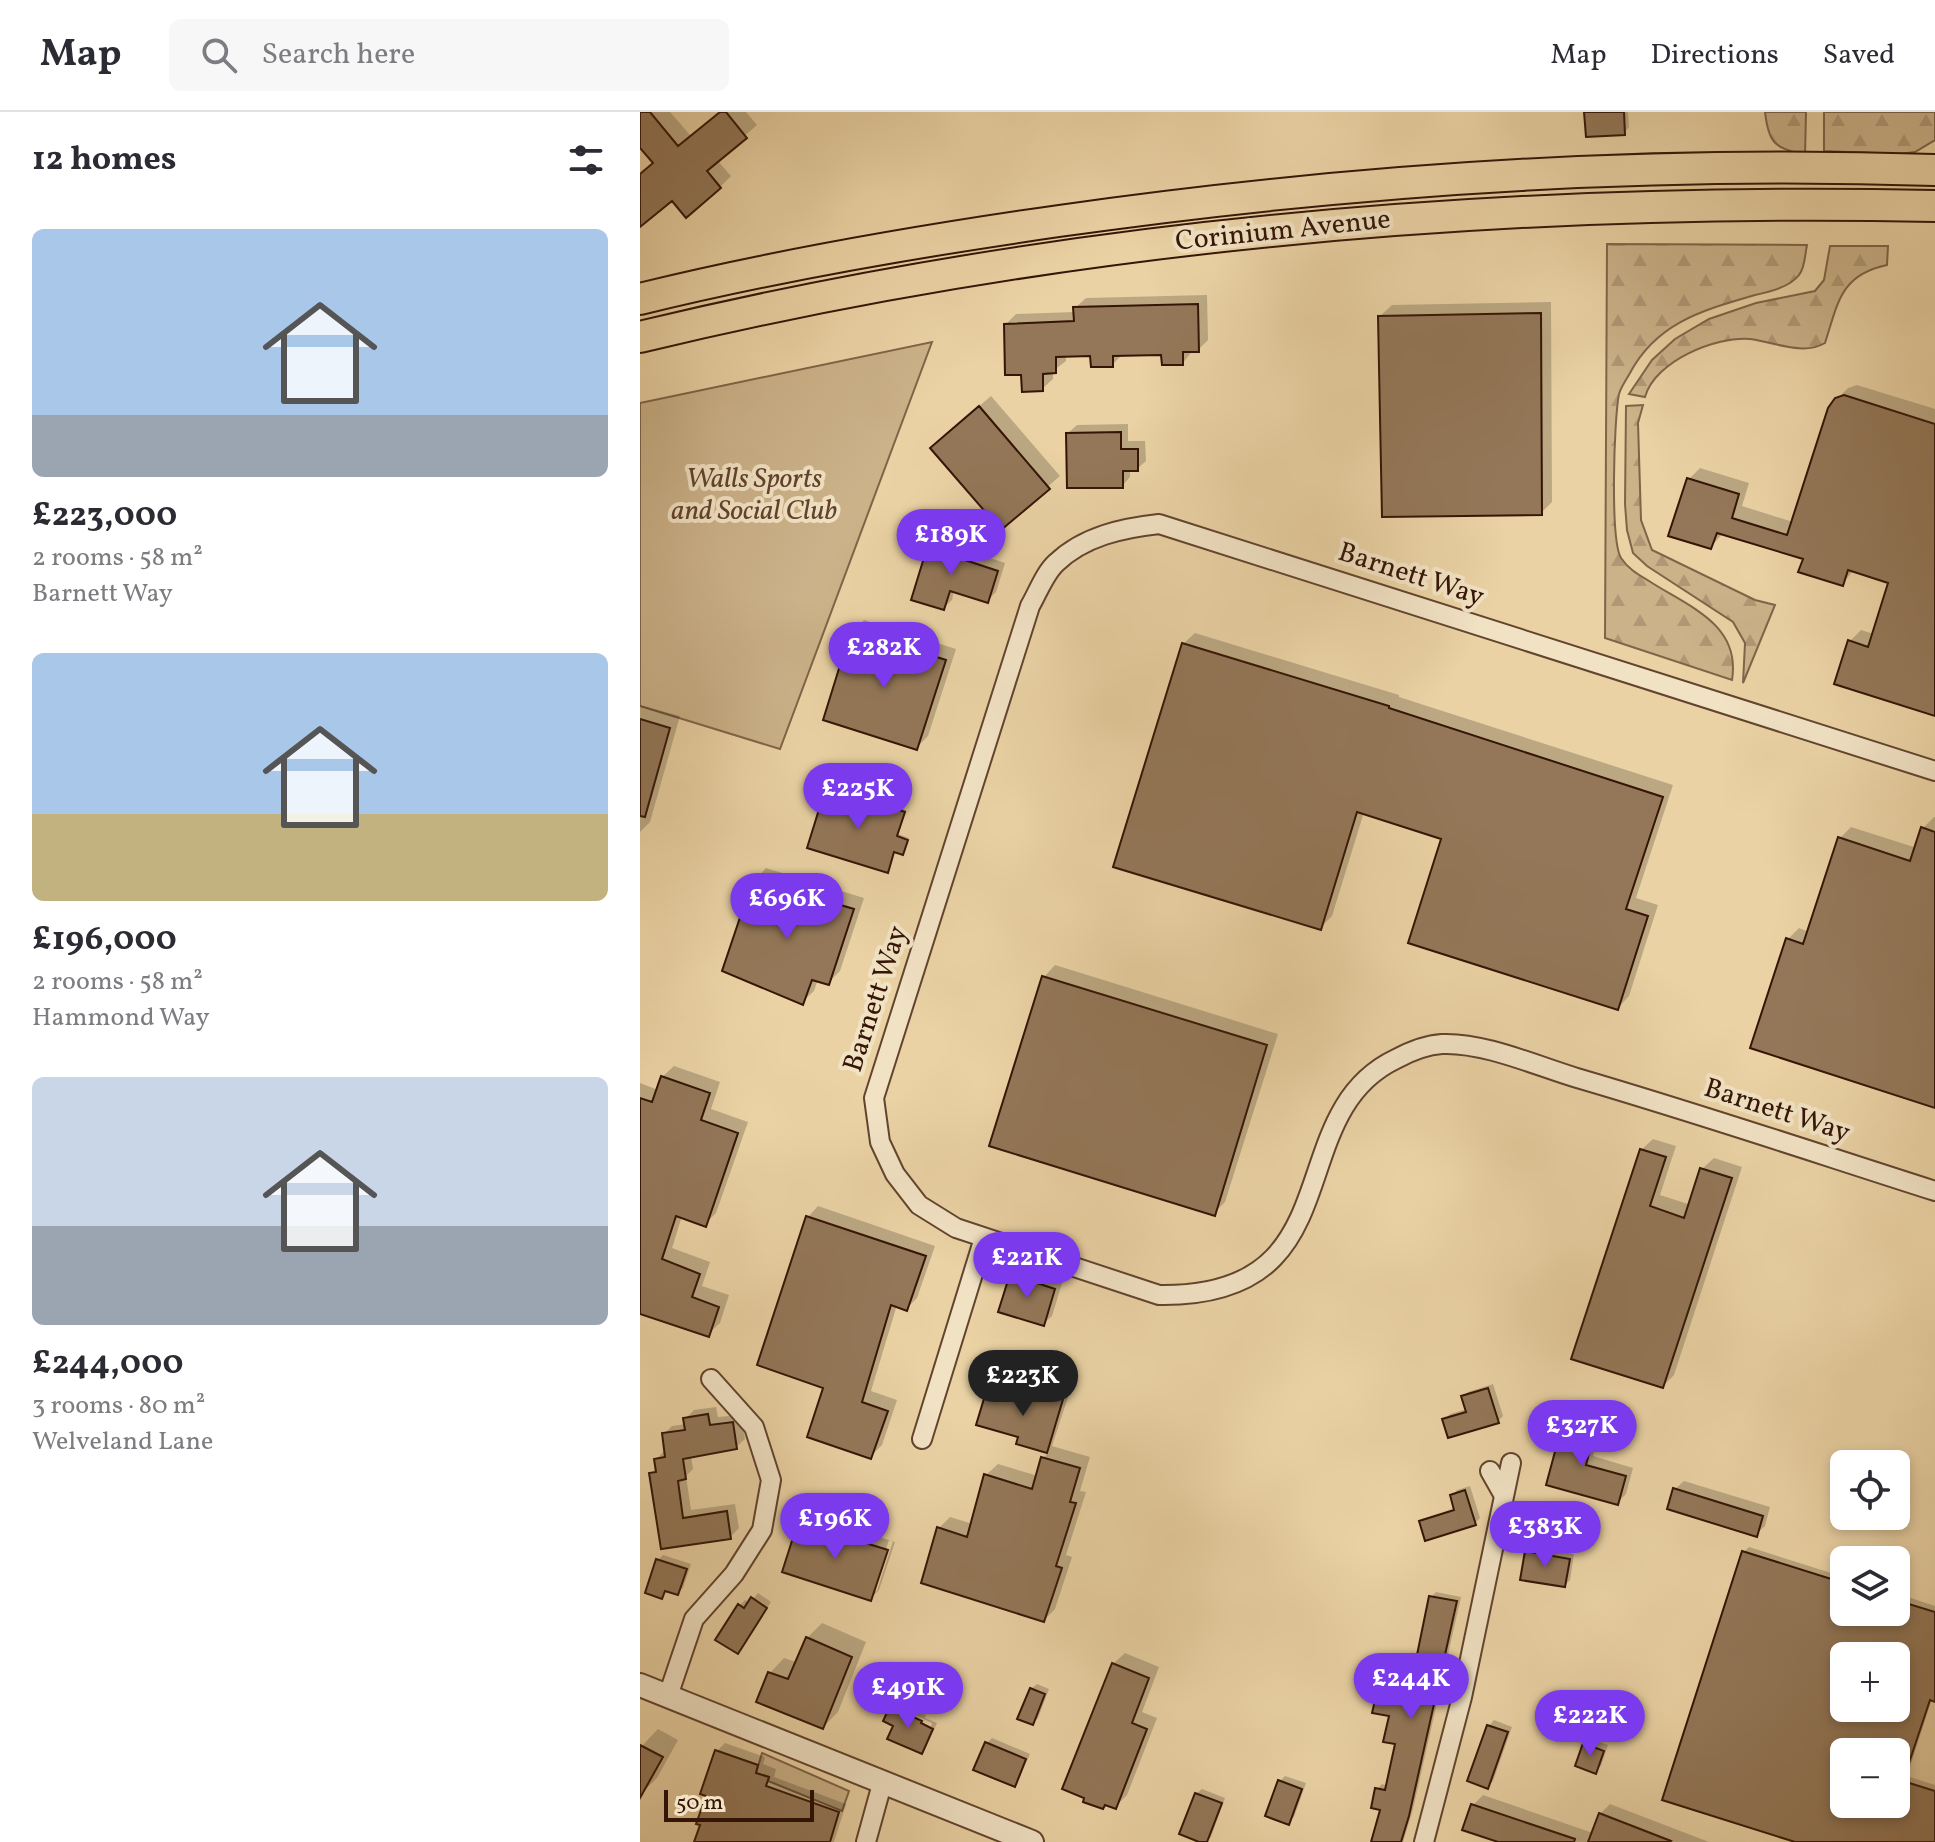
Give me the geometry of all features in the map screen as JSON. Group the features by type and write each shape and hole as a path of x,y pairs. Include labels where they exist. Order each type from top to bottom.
{"highway":[{"name":"Corinium Avenue","path":"640,299 766,271 992,231 1282,193 1608,171 1798,168 1935,170"},
{"name":"Corinium Avenue","path":"640,337 908,281 1128,248 1275,230 1564,210 1790,205 1935,206"}],"street":[{"name":"Barnett Way","path":"1935,771 1159,524 1119,528 1084,543 1055,563 1030,606 874,1098 880,1142 895,1174 919,1205 956,1228 1159,1295 1192,1295 1217,1290 1248,1276 1272,1260 1292,1235 1312,1193 1337,1118 1358,1087 1378,1067 1409,1052 1441,1044 1476,1048 1629,1093 1935,1191"},
{"path":"922,1439 984,1238"},
{"path":"668,1696 694,1619 734,1574 762,1530 771,1480 754,1427 711,1379"},
{"path":"1424,1842 1462,1697 1511,1463"},
{"path":"1490,1471 1503,1494"},
{"path":"642,1690 668,1696 1032,1842"},
{"path":"866,1842 882,1784"}],"green space":[{"path":"1765,112 1806,112 1805,156 1775,143"},
{"path":"1824,112 1935,112 1935,140 1915,152 1899,154 1824,151"},
{"path":"1607,244 1807,245 1801,272 1790,283 1700,313 1654,341 1641,356 1619,394 1614,505 1621,558 1634,571 1709,619 1720,631 1733,661 1732,680 1605,638"},
{"path":"1830,246 1888,246 1887,265 1859,276 1843,293 1825,343 1798,348 1750,339 1721,342 1688,353 1674,362 1651,384 1645,397 1629,394 1652,360 1675,339 1709,319 1756,303 1815,291 1824,280"},
{"name":"Walls Sports and Social Club","path":"932,342 780,749 640,706 640,403"},
{"path":"1643,405 1638,423 1641,520 1652,550 1755,600 1775,605 1743,683 1745,643 1733,622 1647,566 1633,553 1625,504 1626,406"},
{"path":"762,1753 849,1791 842,1811 768,1781 769,1777 756,1773"}],"building":[{"path":"640,112 650,112 678,146 720,112 726,112 747,138 707,171 721,188 686,218 672,201 640,227 640,174 653,163 640,148"},
{"path":"1584,112 1624,112 1625,135 1586,137"},
{"path":"1198,304 1199,352 1183,352 1183,365 1162,365 1161,355 1113,356 1113,367 1091,367 1090,356 1056,357 1056,373 1043,374 1043,391 1022,392 1021,375 1005,375 1004,324 1074,321 1073,307"},
{"path":"1541,313 1542,515 1382,517 1378,316"},
{"path":"1844,395 1935,424 1935,716 1834,684 1848,640 1868,647 1888,583 1848,570 1843,586 1798,572 1803,559 1717,533 1711,549 1668,536 1687,478 1739,494 1732,518 1787,535 1828,408 1835,398"},
{"path":"979,406 1050,489 1001,530 930,448"},
{"path":"1121,432 1121,449 1138,449 1138,471 1123,471 1123,488 1067,488 1066,433"},
{"path":"930,538 962,548 959,558 998,571 988,603 950,591 944,610 911,600"},
{"path":"851,630 946,660 917,750 823,720"},
{"path":"1182,643 1389,706 1663,797 1626,909 1648,916 1618,1010 1408,943 1441,839 1357,812 1321,930 1113,867"},
{"path":"640,719 670,728 645,817 640,816"},
{"path":"826,787 905,812 897,836 908,840 903,855 894,852 888,873 807,848"},
{"path":"1921,827 1935,832 1935,1108 1750,1048 1786,938 1803,944 1838,837 1910,861"},
{"path":"753,879 854,909 829,985 812,980 803,1005 722,971"},
{"path":"1042,976 1267,1045 1215,1216 989,1146"},
{"path":"661,1076 710,1093 701,1120 738,1133 706,1227 676,1216 662,1259 700,1274 692,1297 719,1307 709,1337 640,1314 640,1098 652,1102"},
{"path":"1640,1149 1666,1157 1650,1206 1684,1218 1700,1168 1732,1178 1663,1388 1571,1359"},
{"path":"806,1216 926,1256 907,1311 891,1305 862,1402 888,1411 871,1459 807,1437 823,1388 757,1365"},
{"path":"1010,1274 1055,1289 1044,1326 998,1312"},
{"path":"1032,1387 1064,1396 1047,1453 1016,1444 1018,1437 976,1425 986,1392 1027,1404"},
{"path":"1488,1388 1499,1423 1448,1438 1442,1419 1466,1412 1461,1396"},
{"path":"708,1414 710,1425 733,1422 737,1449 683,1459 686,1479 678,1481 683,1518 727,1511 731,1539 661,1549 649,1473 656,1472 654,1459 665,1457 662,1433 685,1430 683,1418"},
{"path":"1563,1422 1595,1431 1586,1465 1626,1476 1618,1505 1546,1485"},
{"path":"1041,1457 1080,1468 1070,1502 1076,1503 1056,1566 1062,1568 1044,1622 921,1583 937,1527 967,1537 984,1474 1032,1489"},
{"path":"1673,1488 1763,1516 1757,1537 1667,1509"},
{"path":"1465,1490 1476,1525 1425,1541 1419,1521 1454,1510 1450,1495"},
{"path":"798,1522 888,1550 871,1601 782,1572"},
{"path":"1525,1551 1570,1559 1565,1587 1520,1580"},
{"path":"1742,1551 1830,1579 1830,1626 1910,1626 1910,1604 1935,1612 1935,1702 1930,1700 1910,1760 1910,1738 1830,1738 1830,1818 1910,1818 1910,1783 1935,1791 1935,1842 1795,1842 1662,1800"},
{"path":"656,1559 687,1569 678,1595 665,1591 662,1599 645,1593"},
{"path":"1429,1596 1457,1601 1409,1816 1401,1842 1371,1842 1380,1810 1371,1808 1375,1788 1385,1790 1395,1744 1383,1742 1389,1716 1372,1713 1377,1692 1390,1695 1395,1675 1407,1678 1413,1654 1417,1655"},
{"path":"751,1597 767,1608 738,1654 715,1640 738,1604 744,1608"},
{"path":"806,1637 852,1657 823,1729 756,1702 768,1672 788,1679"},
{"path":"1112,1663 1149,1678 1132,1723 1147,1729 1116,1809 1105,1805 1103,1809 1083,1802 1084,1798 1062,1789"},
{"path":"1030,1688 1045,1694 1033,1725 1017,1719"},
{"path":"890,1706 933,1729 922,1754 887,1739 893,1726 883,1721"},
{"path":"1487,1725 1508,1732 1488,1789 1467,1781"},
{"path":"985,1742 1026,1759 1015,1787 973,1770"},
{"path":"1583,1743 1604,1751 1596,1774 1575,1766"},
{"path":"640,1745 663,1757 640,1798"},
{"path":"715,1750 758,1765 756,1773 769,1777 766,1786 839,1812 830,1842 694,1842 700,1825 696,1824 706,1796 700,1794"},
{"path":"1278,1780 1302,1789 1289,1825 1265,1816"},
{"path":"1195,1793 1222,1803 1207,1842 1179,1834"},
{"path":"1471,1804 1575,1839 1574,1842 1498,1842 1462,1830"},
{"path":"1599,1813 1671,1841 1588,1842"}]}
